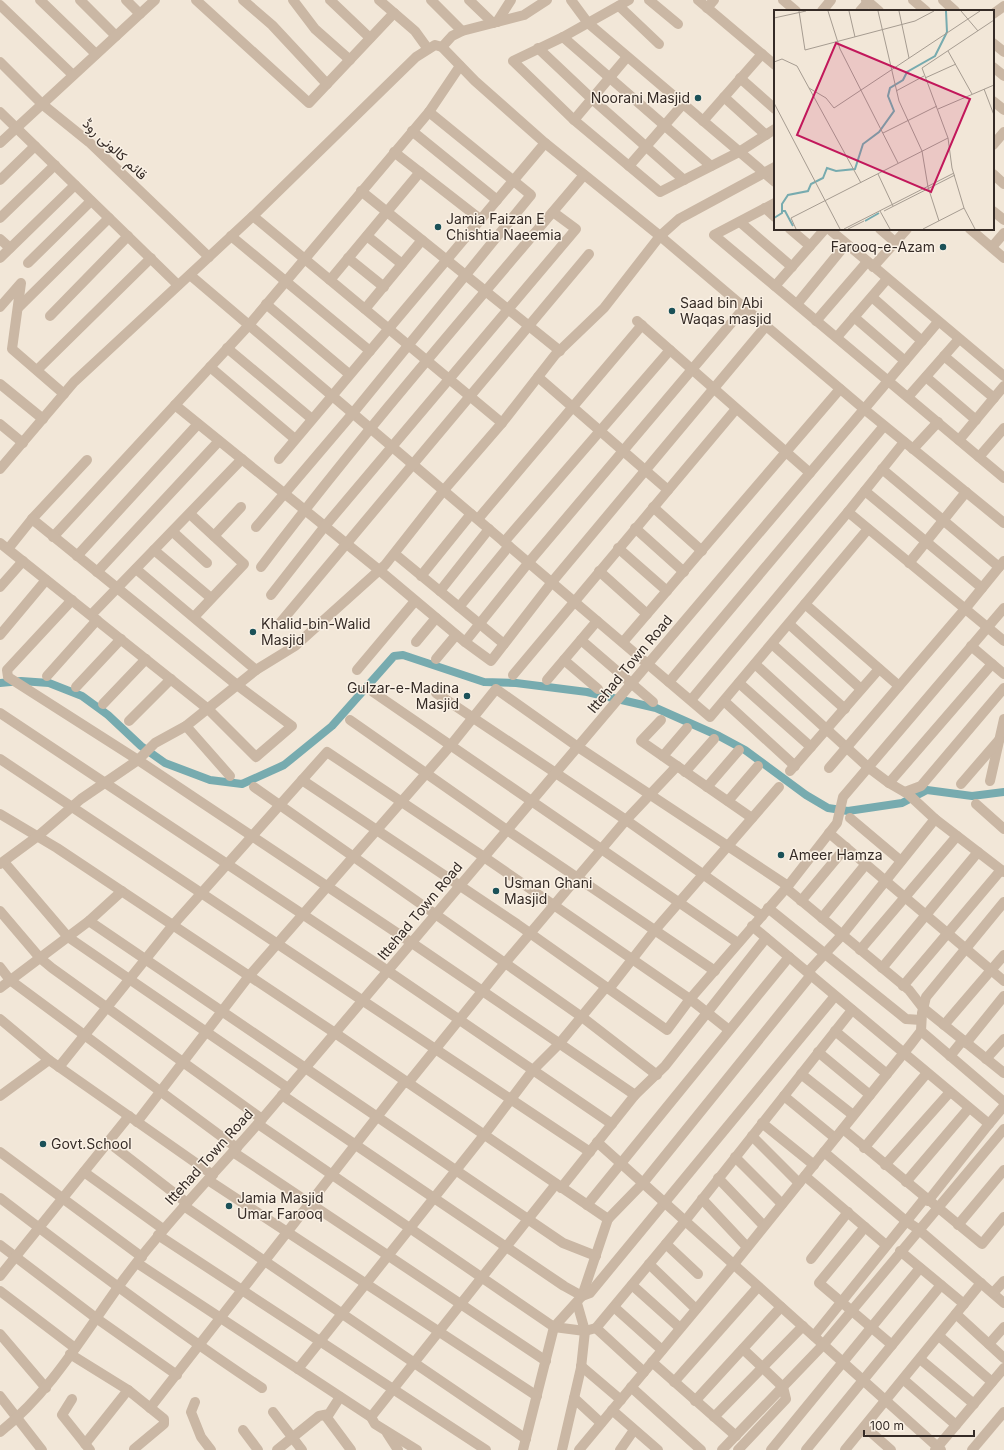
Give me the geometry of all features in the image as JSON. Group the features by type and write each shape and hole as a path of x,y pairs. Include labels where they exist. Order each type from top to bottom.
{"street":[{"path":"40,0 96,54"},
{"path":"80,0 116,36"},
{"path":"126,0 140,14"},
{"path":"0,143 155,0"},
{"path":"197,0 309,103 394,13"},
{"path":"244,0 272,25 327,84"},
{"path":"293,0 315,29 350,60"},
{"path":"330,0 370,38"},
{"path":"381,0 415,31 428,49"},
{"path":"431,0 462,31"},
{"path":"470,0 495,23"},
{"path":"495,23 510,0"},
{"path":"442,47 452,36 462,31 524,15 547,0"},
{"path":"571,0 588,23 774,181"},
{"path":"629,0 563,37 513,61 574,120 660,192 739,152 774,131"},
{"path":"649,0 678,24"},
{"path":"698,0 711,4 774,64"},
{"path":"783,0 795,10"},
{"path":"913,0 925,10"},
{"path":"943,0 955,10"},
{"path":"861,10 867,1 878,10"},
{"path":"0,5 74,75"},
{"path":"619,6 659,44"},
{"path":"994,13 1004,6"},
{"path":"563,37 712,166"},
{"path":"994,44 1004,52"},
{"path":"1,466 23,443 64,394 107,351 253,216 411,63 435,45 442,47 460,66 544,143 660,236 884,426 1004,523"},
{"path":"538,48 592,99 684,180"},
{"path":"703,121 762,54"},
{"path":"574,120 627,57"},
{"name":"قائم کالونی روڈ","path":"0,62 42,104 89,142 209,257"},
{"path":"53,537 249,324 429,112 460,66"},
{"path":"994,68 1004,76"},
{"path":"740,78 774,108"},
{"path":"724,98 766,135"},
{"path":"994,102 1004,110"},
{"path":"629,166 683,104"},
{"path":"0,112 178,285"},
{"path":"256,527 353,413 531,195 429,112"},
{"path":"412,131 497,200"},
{"path":"279,459 544,143"},
{"path":"0,180 35,146"},
{"path":"394,152 480,220"},
{"path":"0,218 55,165"},
{"path":"580,1300 506,1246 356,1146 206,1032 68,937 2,863 38,836 72,807 142,757 155,743 186,726 256,670 295,646 395,554 444,490 502,423 538,377 560,351 604,308 660,236 679,219 774,168"},
{"path":"330,280 420,172"},
{"path":"261,567 304,509 584,175"},
{"path":"994,175 1004,184"},
{"path":"0,258 75,185"},
{"path":"361,191 560,351"},
{"path":"28,263 91,201"},
{"path":"774,204 714,235 958,440 1003,475"},
{"path":"765,208 774,216"},
{"path":"271,595 325,526 576,229 553,212"},
{"path":"994,212 1004,220"},
{"path":"253,216 502,423"},
{"path":"18,308 109,218"},
{"path":"740,222 792,267"},
{"path":"791,230 810,246"},
{"path":"775,286 824,230"},
{"path":"830,230 1004,376"},
{"path":"881,230 895,242"},
{"path":"816,320 870,264 906,230"},
{"path":"971,230 1004,258"},
{"path":"992,247 1004,233"},
{"path":"50,316 128,236"},
{"path":"231,236 370,350"},
{"path":"367,236 402,264"},
{"path":"0,239 10,248"},
{"path":"365,309 422,240"},
{"path":"797,304 846,244"},
{"path":"280,623 588,254"},
{"path":"37,370 150,258"},
{"path":"348,258 384,287"},
{"path":"190,274 710,717 868,529"},
{"path":"837,337 887,279"},
{"path":"0,307 21,283 12,349 64,394"},
{"path":"872,297 922,341"},
{"path":"266,304 349,374"},
{"path":"465,642 529,562 744,308"},
{"path":"854,317 905,361"},
{"name":"Ittehad Town Road","path":"0,1432 17,1418 46,1388 118,1288 161,1232 285,1092 938,322"},
{"path":"421,576 573,407 640,323 810,473"},
{"path":"175,405 379,570 456,635 491,661 552,582 766,326"},
{"path":"908,398 959,339"},
{"path":"227,348 312,419"},
{"path":"459,607 507,544 600,431 670,350"},
{"path":"944,356 994,398"},
{"path":"210,367 295,439"},
{"path":"538,377 668,490"},
{"path":"926,377 976,420"},
{"path":"0,384 43,419"},
{"path":"958,440 1004,386"},
{"path":"623,642 840,389"},
{"path":"513,675 598,571 736,409"},
{"path":"913,449 938,422"},
{"path":"0,424 23,443"},
{"path":"77,556 198,424"},
{"path":"669,682 884,426"},
{"path":"979,457 1004,428"},
{"path":"97,572 219,441"},
{"path":"691,700 848,512 904,442"},
{"path":"46,676 117,588 173,532 242,459"},
{"path":"32,520 238,685 292,726 256,757 208,709 4,546 32,520 87,460"},
{"path":"829,768 1002,564 943,520 882,469"},
{"path":"865,491 982,588"},
{"path":"909,563 966,492"},
{"path":"214,536 241,507"},
{"path":"653,507 702,551"},
{"path":"848,512 1004,641"},
{"path":"190,514 244,564 194,617"},
{"path":"635,528 684,572"},
{"path":"440,591 489,529"},
{"path":"173,532 207,563"},
{"path":"618,548 667,591"},
{"path":"154,550 211,598"},
{"path":"395,554 504,644"},
{"path":"0,587 23,561"},
{"path":"136,569 256,670"},
{"path":"598,571 647,614"},
{"path":"0,634 46,580"},
{"path":"72,600 7,670 8,677 24,688 142,757 252,836 412,943 635,1096"},
{"path":"357,670 415,601"},
{"path":"805,604 899,686"},
{"path":"302,780 530,933 667,1030 690,999 787,887 829,833 838,820 843,797 1004,608"},
{"path":"416,642 436,618"},
{"path":"547,680 597,621"},
{"path":"789,624 861,690"},
{"path":"436,659 456,635"},
{"path":"76,687 121,639"},
{"path":"581,640 630,685 653,702"},
{"path":"772,644 845,709"},
{"path":"971,646 1004,674"},
{"path":"103,704 146,659"},
{"path":"564,660 598,689"},
{"path":"755,664 869,768 889,784 906,793 978,852 1002,867 903,986"},
{"path":"889,784 992,664"},
{"path":"724,701 792,768 879,669"},
{"path":"129,721 171,679"},
{"path":"739,683 811,747"},
{"path":"906,793 921,786 1004,688"},
{"path":"0,1276 108,1142 160,1091 249,976 402,802 451,745 496,689 578,747 728,846 787,887 801,901 903,986 923,1008 1004,1073"},
{"path":"373,692 738,943"},
{"path":"436,693 556,772 704,874 765,912 824,954 906,1019 921,1020"},
{"path":"0,714 303,914 612,1124"},
{"path":"990,781 1001,738 1004,719"},
{"path":"350,720 507,830 715,971"},
{"path":"662,720 641,742 752,818"},
{"path":"186,726 230,776"},
{"path":"663,756 687,728"},
{"path":"961,784 1001,738"},
{"path":"150,1408 378,1117 530,933 555,906 626,820 650,794 681,769 714,739"},
{"path":"707,787 738,750"},
{"path":"59,1067 173,926 327,752 631,958 690,999 729,1030"},
{"path":"0,759 363,999 590,1152"},
{"path":"728,801 758,766"},
{"path":"254,787 582,1017 657,1074"},
{"path":"298,1369 484,1136 533,1070 559,1044 631,958 779,787"},
{"path":"976,804 1004,829"},
{"path":"0,814 38,836 122,891 335,1033 484,1136 608,1219"},
{"path":"562,1450 581,1366 585,1331 580,1300 608,1219 643,1183 824,954 842,935 886,881 933,816"},
{"path":"850,818 901,861"},
{"path":"829,833 1004,981"},
{"path":"860,950 957,836"},
{"path":"801,901 846,847"},
{"path":"882,968 978,852"},
{"path":"822,918 866,864"},
{"path":"0,988 89,921 122,891"},
{"path":"579,1450 734,1264 904,1053 921,1031 921,1020 926,996 1004,902"},
{"path":"0,910 40,958 183,1061 333,1175 554,1327 585,1331 596,1328 614,1307 685,1221 852,1010"},
{"path":"89,921 563,1243 596,1256"},
{"path":"752,926 989,1124"},
{"path":"372,1417 528,1219 590,1152 635,1096 657,1074 766,938"},
{"path":"944,1025 1004,954"},
{"path":"587,1205 788,956"},
{"path":"0,967 10,980 160,1091 235,1150 310,1204 546,1361"},
{"path":"523,1450 554,1327 580,1300 590,1293 835,996"},
{"path":"950,1056 1004,996"},
{"path":"0,1019 49,1060 133,1119 210,1178 288,1232 537,1396"},
{"path":"835,1031 887,1074"},
{"path":"921,1031 1004,1102"},
{"path":"986,1059 1004,1039"},
{"path":"818,1052 870,1095"},
{"path":"1,1094 49,1060"},
{"path":"864,1148 927,1073"},
{"path":"801,1074 853,1115"},
{"path":"885,1165 950,1092"},
{"path":"784,1096 835,1138"},
{"path":"814,1336 886,1245 1004,1106"},
{"path":"906,1182 969,1108"},
{"path":"762,1123 814,1165"},
{"path":"843,1129 936,1208 982,1244 1004,1217"},
{"path":"722,1450 823,1345 918,1229 1003,1132"},
{"path":"752,1136 802,1179 848,1212 886,1245"},
{"path":"108,1142 186,1204 265,1261 526,1439"},
{"path":"597,1142 887,1401 938,1449 956,1425 1004,1368"},
{"path":"0,1152 139,1260 220,1319 372,1417 375,1424 416,1450"},
{"path":"824,1152 906,1221 918,1229 1004,1303"},
{"path":"735,1157 782,1204"},
{"path":"958,1225 1004,1170"},
{"path":"84,1172 161,1232 242,1291 486,1450"},
{"path":"718,1178 764,1226"},
{"path":"0,1198 118,1288 199,1346 262,1388"},
{"path":"702,1199 747,1247"},
{"path":"811,1259 848,1212"},
{"path":"865,1227 819,1284 852,1310 892,1345"},
{"path":"666,1244 698,1274"},
{"path":"0,1245 96,1318 177,1375"},
{"path":"900,1251 964,1304"},
{"path":"649,1264 696,1309"},
{"path":"771,1450 844,1363 920,1268"},
{"path":"993,1293 1004,1281"},
{"path":"848,1449 981,1283"},
{"path":"632,1285 680,1328"},
{"path":"806,1450 941,1285"},
{"path":"674,1382 758,1286"},
{"path":"0,1291 72,1351 128,1390 164,1419 164,1424 134,1450"},
{"path":"614,1307 662,1350"},
{"path":"695,1401 781,1307"},
{"path":"956,1314 1004,1358"},
{"path":"714,1417 803,1326"},
{"path":"989,1344 1004,1327"},
{"path":"596,1328 644,1372"},
{"path":"0,1334 46,1388"},
{"path":"939,1336 992,1382"},
{"path":"738,1450 786,1399 783,1387 743,1349"},
{"path":"920,1359 974,1404"},
{"path":"652,1362 736,1436"},
{"path":"581,1366 621,1400"},
{"path":"904,1380 956,1425"},
{"path":"631,1388 702,1450"},
{"path":"72,1399 62,1415 87,1447 128,1390"},
{"path":"0,1396 42,1450"},
{"path":"277,1450 319,1416 329,1414 340,1397"},
{"path":"574,1398 601,1423"},
{"path":"195,1402 191,1412 201,1437 211,1450"},
{"path":"612,1410 656,1449"},
{"path":"273,1412 302,1450"},
{"path":"972,1450 1004,1412"},
{"path":"325,1415 351,1450"},
{"path":"865,1427 891,1450"},
{"path":"243,1430 258,1450"},
{"path":"384,1430 398,1450"},
{"path":"620,1450 634,1430"}],"waterway":[{"path":"0,683 21,681 49,683 82,696 108,715 141,746 165,763 210,780 242,784 284,765 332,726 394,656 403,655 484,682 516,683 587,692 656,708 719,736 745,750 806,795 828,808 848,811 902,803 927,790 972,796 1004,792"}],"place":[{"name":"Noorani Masjid","path":"698,98"},
{"name":"Jamia Faizan E Chishtia Naeemia","path":"438,227"},
{"name":"Farooq-e-Azam","path":"943,247"},
{"name":"Saad bin Abi Waqas masjid","path":"672,311"},
{"name":"Khalid-bin-Walid Masjid","path":"253,632"},
{"name":"Gulzar-e-Madina Masjid","path":"467,696"},
{"name":"Ameer Hamza","path":"781,855"},
{"name":"Usman Ghani Masjid","path":"496,891"},
{"name":"Govt.School","path":"43,1144"},
{"name":"Jamia Masjid Umar Farooq","path":"229,1206"}]}
